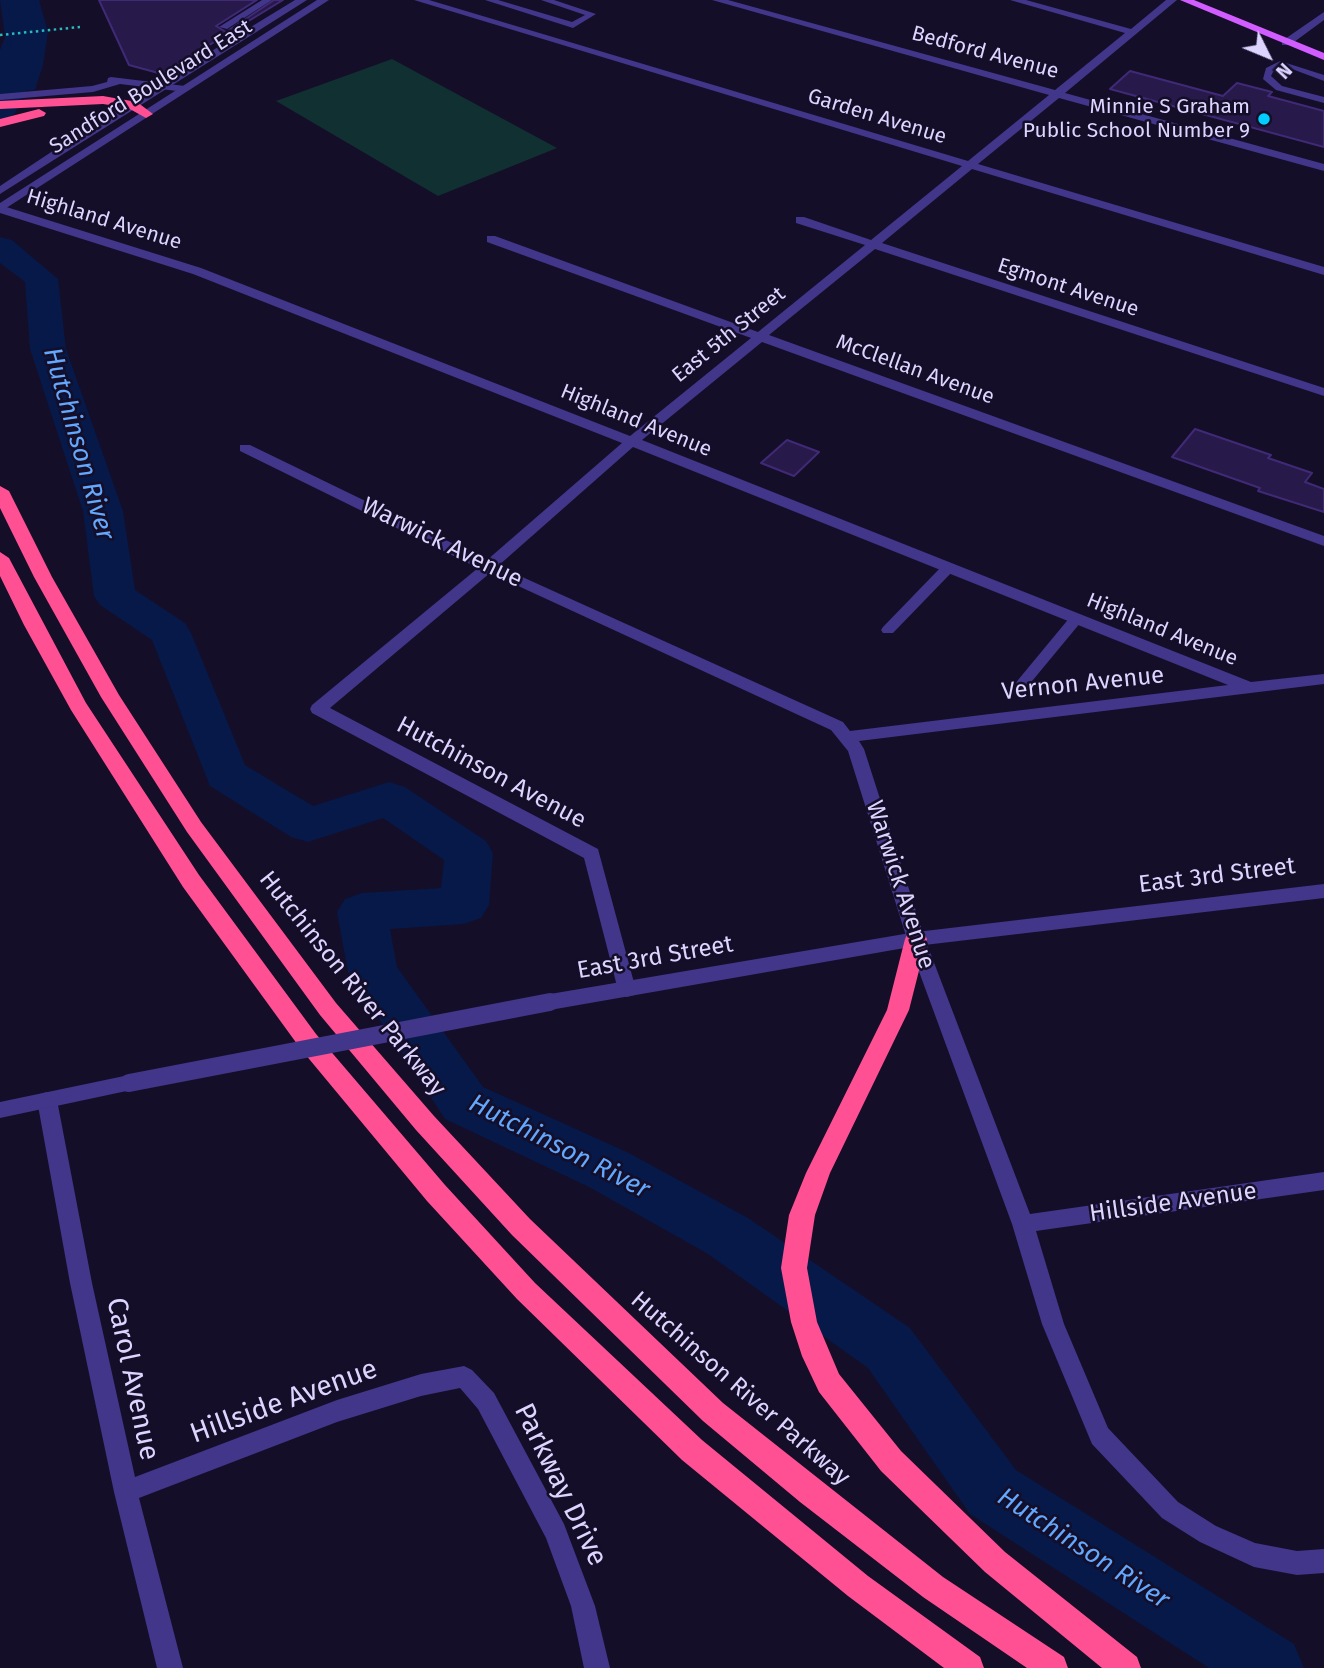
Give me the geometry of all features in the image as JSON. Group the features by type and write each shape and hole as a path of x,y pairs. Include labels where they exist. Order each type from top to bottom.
{"highway":[{"path":"0,105 103,100 132,105 146,114"},
{"path":"0,122 58,101 114,115 146,114"},
{"name":"Hutchinson River Parkway","path":"0,491 43,577 104,685 188,818 328,1009 425,1123 537,1244 713,1412 810,1492 933,1587 1053,1668"},
{"path":"0,558 33,625 118,771 223,926 342,1084 477,1240 585,1350 692,1450 858,1586 969,1668"},
{"path":"0,589 33,625"},
{"path":"916,939 898,1010 818,1173 800,1224 795,1277 810,1342 830,1383 847,1408 933,1505 995,1562 1126,1668"}],"main road":[{"path":"1185,0 1324,57"}],"street":[{"name":"Sandford Boulevard East","path":"0,191 114,115 302,0"},
{"name":"Sandford Boulevard East","path":"0,209 324,0"},
{"name":"Garden Avenue","path":"419,0 1324,271"},
{"name":"Bedford Avenue","path":"717,0 1324,168"},
{"path":"1015,0 1132,32"},
{"name":"East 5th Street","path":"318,709 488,567 631,442 762,337 871,243 1172,0"},
{"path":"1286,43 1324,15"},
{"name":"Highland Avenue","path":"0,209 197,271 280,302 1250,688"},
{"name":"Egmont Avenue","path":"800,220 1324,393"},
{"name":"McClellan Avenue","path":"491,239 1324,541"},
{"name":"Warwick Avenue","path":"245,448 488,567 809,711 837,726 848,737 856,749 916,939 1023,1224 1054,1324 1100,1436 1170,1510 1208,1534 1254,1555 1297,1563 1324,1561"},
{"name":"Vernon Avenue","path":"848,737 1324,679"},
{"name":"Hutchinson Avenue","path":"318,709 592,854 627,990"},
{"name":"East 3rd Street","path":"0,1110 550,1002 916,939 1324,891"},
{"name":"Carol Avenue","path":"47,1100 80,1283 126,1492 170,1668"},
{"name":"Hillside Avenue","path":"1023,1224 1324,1181"},
{"name":"Hillside Avenue","path":"126,1492 337,1411 421,1385 464,1377"},
{"name":"Parkway Drive","path":"464,1377 486,1401 556,1532 583,1606 597,1668"}],"lane":[{"path":"242,36 226,30 268,0"},
{"path":"489,0 573,25 592,14 545,0"},
{"path":"1324,78 1283,64 1269,71 1266,77 1279,88 1324,100"},
{"path":"98,77 185,89"},
{"path":"0,97 58,101 120,81"},
{"path":"888,630 948,568"},
{"path":"1023,683 1076,619"}],"path":[{"path":"0,34 80,27"}],"green space":[{"path":"392,59 557,148 438,196 276,101"}],"water":[{"path":"0,0 39,0 48,32 43,65 35,90 0,93 0,50 5,37"}],"building":[{"path":"99,0 257,0 216,26 226,32 274,0 283,0 162,74 129,65"},
{"path":"1130,71 1223,96 1237,83 1272,92 1268,96 1324,111 1324,147 1110,89"},
{"path":"1195,429 1271,455 1268,458 1312,473 1305,482 1324,489 1324,512 1258,491 1260,488 1172,457"},
{"path":"787,440 819,452 794,476 761,463"}],"waterway":[{"name":"Hutchinson River","path":"0,113 25,64 22,0"},
{"name":"Hutchinson River","path":"0,247 41,279 48,349 103,511 115,596 170,633 226,775 308,825 389,799 469,853 464,905 362,912 373,972 464,1103 609,1170 728,1236 889,1348 993,1492 1270,1668"}],"place":[{"name":"Minnie S Graham Public School Number 9","path":"1264,119"}]}
